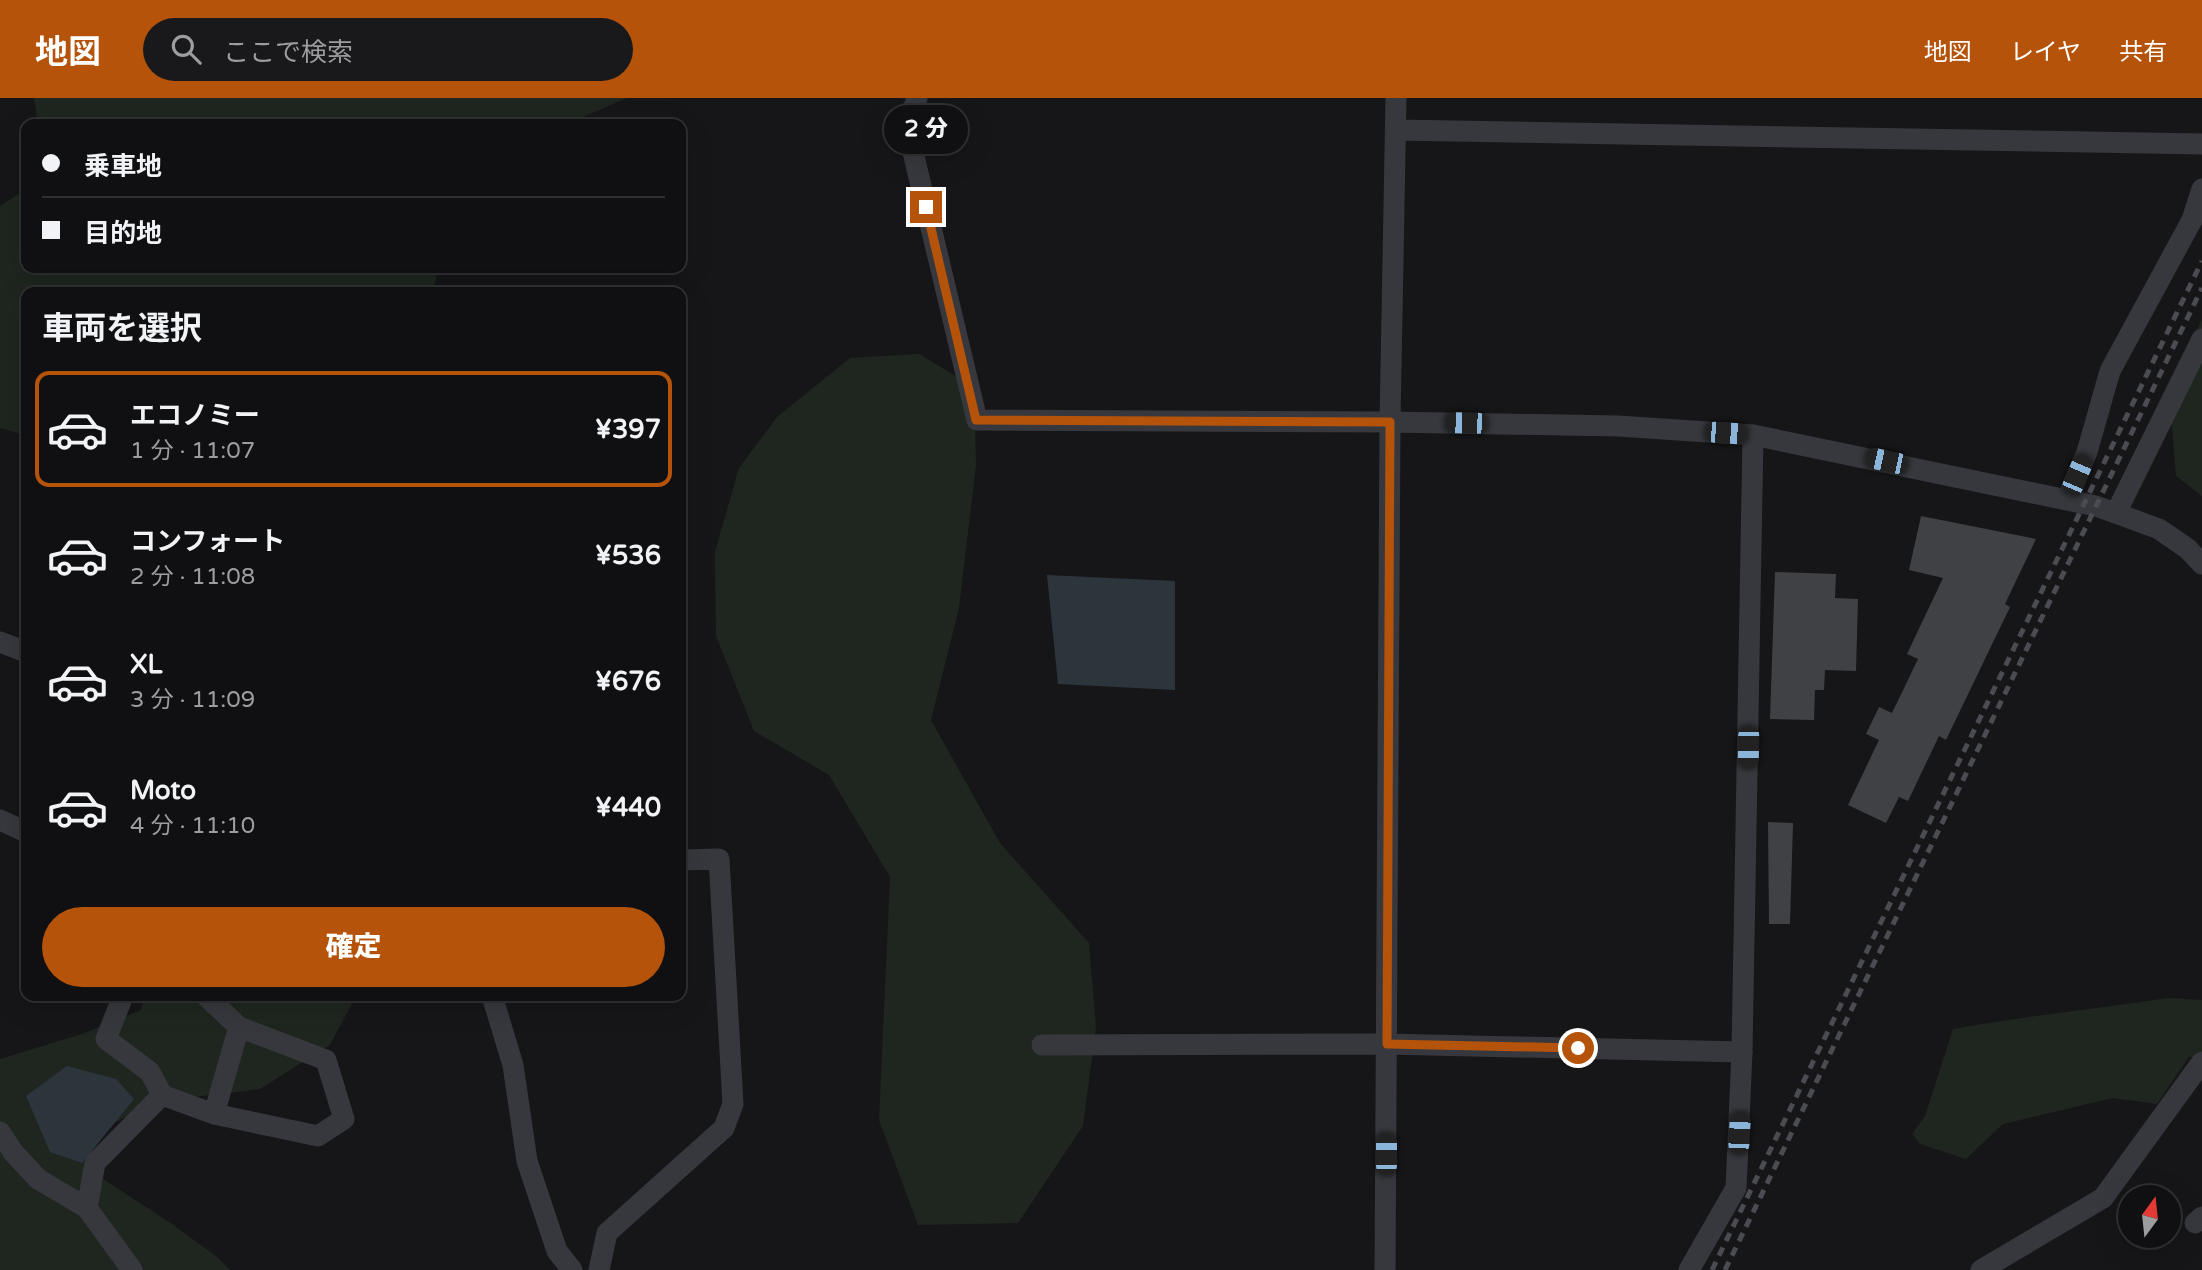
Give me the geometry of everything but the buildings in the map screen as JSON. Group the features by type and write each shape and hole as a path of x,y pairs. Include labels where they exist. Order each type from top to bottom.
{"street":[{"path":"917,98 908,127 976,420 1618,426 1753,435 2067,499 2116,513 2159,529 2188,549 2202,564"},
{"path":"1385,1270 1390,422 1396,98"},
{"path":"1396,130 2202,144"},
{"path":"2067,499 2087,452 2110,371 2192,220 2202,189"},
{"path":"2116,513 2202,339"},
{"path":"1689,1270 1736,1188 1742,1052 1753,435"},
{"path":"0,642 21,650"},
{"path":"0,820 21,830"},
{"path":"599,1270 607,1234 724,1128 733,1104 719,859 686,860"},
{"path":"121,1001 106,1039 150,1072 162,1095 214,1114 318,1136 344,1119 326,1060 239,1027 211,1001"},
{"path":"494,1001 513,1065 527,1161 557,1251 572,1270"},
{"path":"214,1114 239,1027"},
{"path":"1042,1045 1387,1044 1742,1052"},
{"path":"1981,1270 2103,1198 2202,1062"},
{"path":"87,1208 95,1163 162,1095"},
{"path":"0,1132 13,1152 38,1179 87,1208 132,1270"}],"shaded area":[{"path":"34,98 627,98 579,119 37,119"},
{"path":"21,193 21,273 437,273 434,287 21,287 21,434 0,428 0,206"},
{"path":"2202,319 2202,496 2176,476 2169,392"},
{"path":"919,354 974,387 976,465 959,608 931,720 1000,843 1089,943 1096,1027 1083,1126 1018,1223 918,1225 879,1120 890,877 829,775 754,731 716,636 715,552 739,468 777,417 850,358"},
{"path":"1047,575 1175,581 1175,690 1058,684"},
{"path":"2168,998 2202,1000 2202,1057 2189,1057 2157,1104 2113,1098 2003,1124 1966,1159 1920,1144 1912,1134 1925,1116 1953,1029"},
{"path":"144,1001 353,1001 330,1045 260,1089 153,1102 79,1142 94,1173 169,1222 216,1256 230,1270 0,1270 0,1059 82,1034 141,1010"},
{"path":"67,1066 116,1079 134,1099 82,1163 50,1152 26,1096"}],"railway":[{"path":"1712,1270 2202,261"},
{"path":"1725,1270 2202,288"}],"route":[{"path":"926,207 976,420 1390,422 1387,1044 1578,1048"}]}
